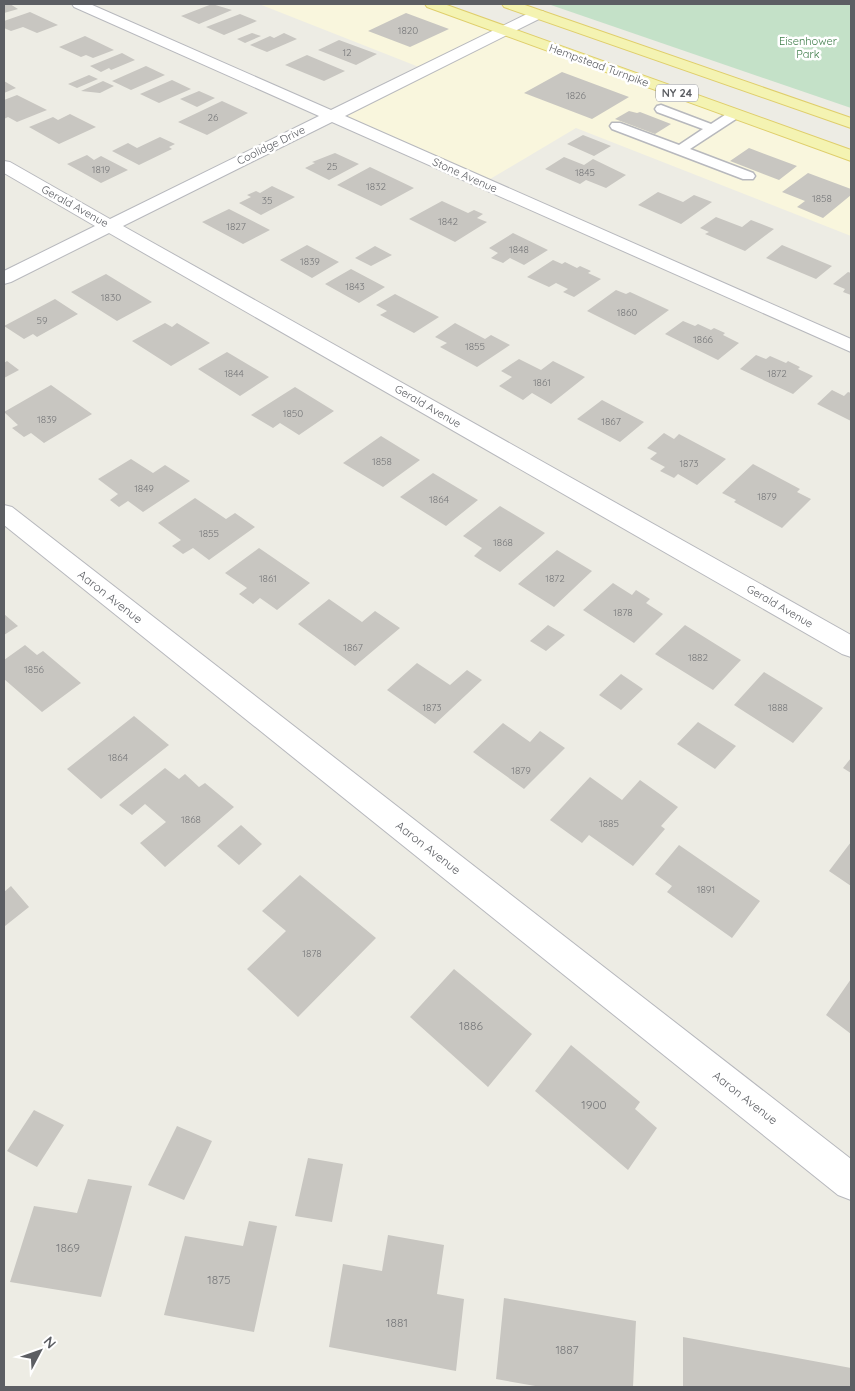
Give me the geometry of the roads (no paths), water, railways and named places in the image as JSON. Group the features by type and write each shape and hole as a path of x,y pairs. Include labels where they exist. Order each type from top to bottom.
{"main road":[{"name":"Hempstead Turnpike","path":"432,4 851,156"},
{"name":"NY 24","path":"509,4 851,123"}],"street":[{"name":"Stone Avenue","path":"79,4 851,346"},
{"name":"Coolidge Drive","path":"4,278 538,14"},
{"name":"Gerald Avenue","path":"4,166 851,647"},
{"name":"Aaron Avenue","path":"4,513 851,1182"}],"lane":[{"path":"661,109 713,129"},
{"path":"680,150 735,114"},
{"path":"616,126 748,176"}],"park label":[{"name":"Eisenhower Park","path":"808,47"}]}
